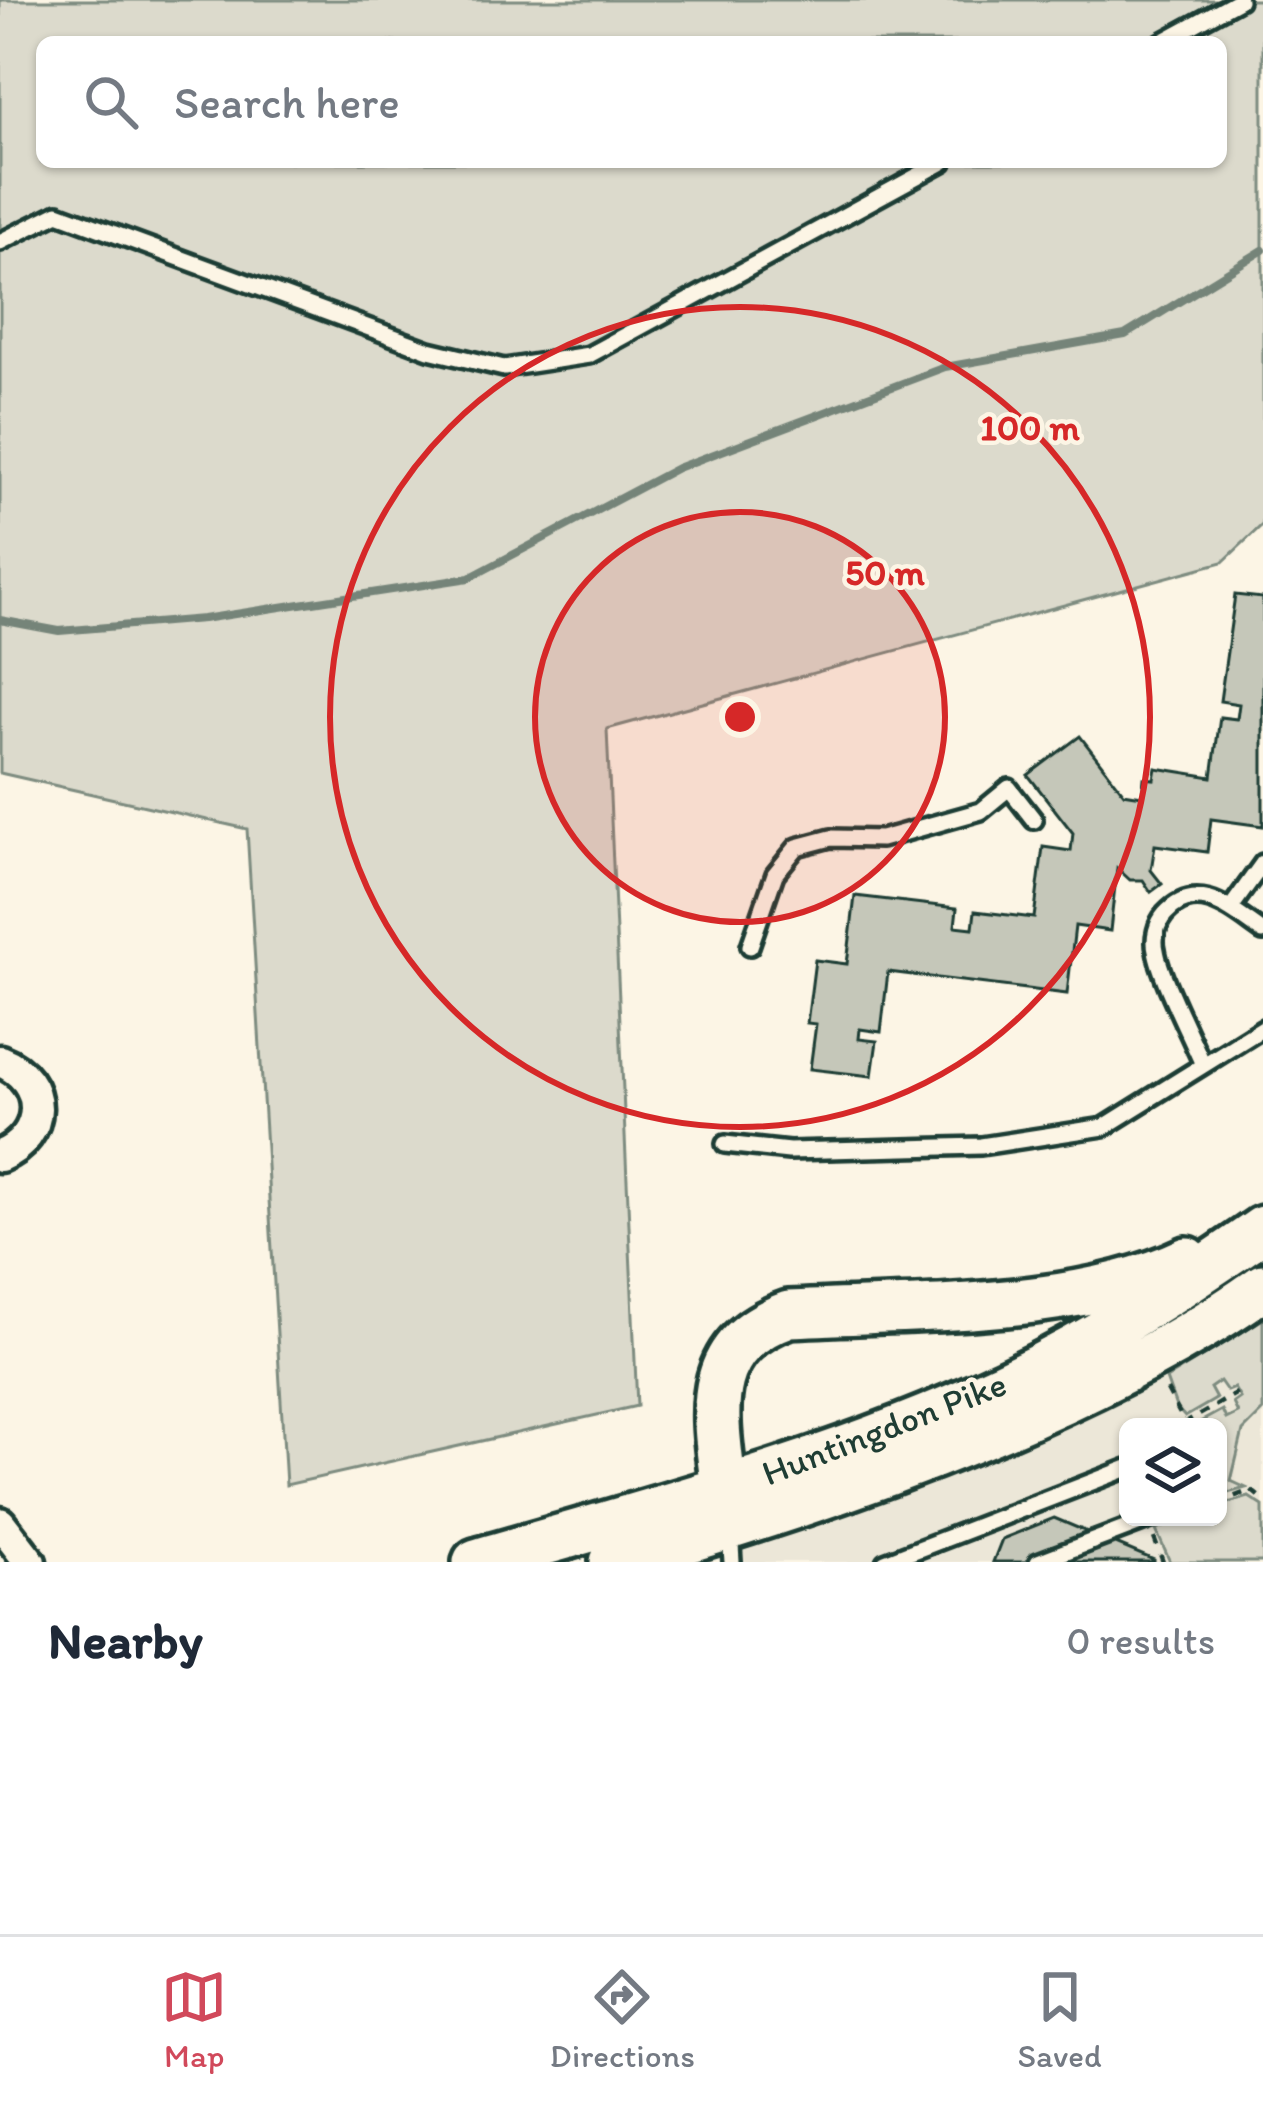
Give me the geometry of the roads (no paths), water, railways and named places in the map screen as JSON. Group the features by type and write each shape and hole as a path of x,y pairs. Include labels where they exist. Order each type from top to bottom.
{"main road":[{"name":"Huntingdon Pike","path":"476,1562 728,1526 877,1437 1003,1385 1100,1336 1263,1226"},
{"path":"728,1526 715,1415 722,1371 740,1341 759,1325 789,1314 1022,1300 1118,1284 1160,1273 1263,1226"},
{"name":"Huntingdon Pike","path":"613,1562 819,1499 968,1444 1129,1369 1233,1310 1263,1287"}],"street":[{"path":"0,1061 21,1072 37,1102 36,1123 28,1138 16,1150 0,1156"},
{"path":"0,1523 30,1562"}],"lane":[{"path":"1173,36 1239,0"},
{"path":"0,242 58,214 428,350 504,368 589,355 932,168"},
{"path":"750,946 775,874 797,847 832,838 881,839 981,811 1009,788 1034,820"},
{"path":"1229,909 1263,863"},
{"path":"1203,1065 1155,949 1158,922 1175,903 1201,896 1263,932"},
{"path":"725,1144 789,1151 981,1146 1104,1127 1263,1028"},
{"path":"886,1562 1119,1471"},
{"path":"1037,1562 1141,1526"}],"waterway":[{"path":"0,620 59,631 203,619 469,578 677,468 945,367 1125,335 1263,250"}]}
